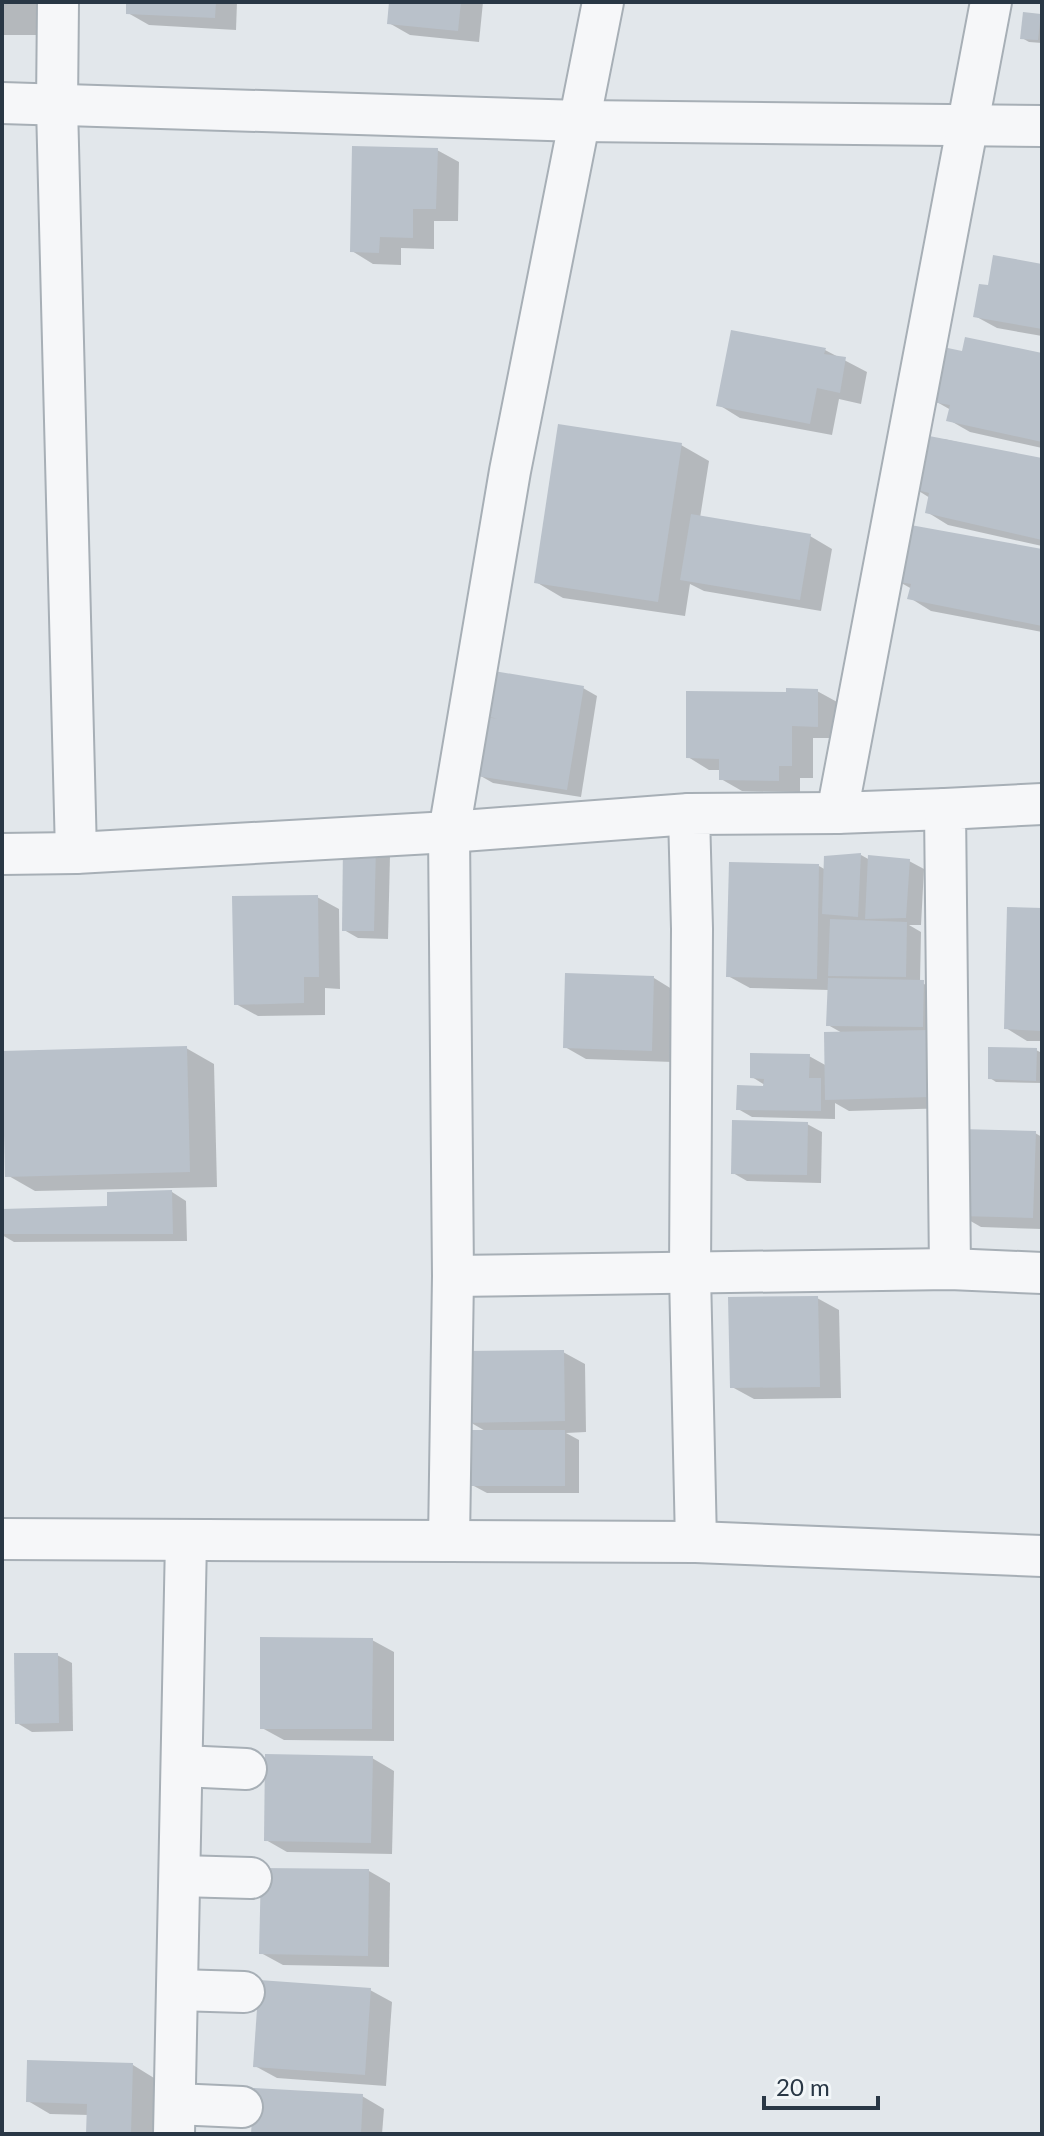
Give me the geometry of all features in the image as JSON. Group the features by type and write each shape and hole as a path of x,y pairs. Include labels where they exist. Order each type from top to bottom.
{"street":[{"path":"58,2 57,106 76,853"},
{"path":"449,1541 453,1276 449,832 510,471 603,2"},
{"path":"837,813 991,2"},
{"path":"2,103 580,121 1042,126"},
{"path":"2,854 76,853 449,832 689,814 837,813 1042,804"},
{"path":"945,809 950,1269"},
{"path":"689,814 692,929 690,1274 696,1542"},
{"path":"453,1276 950,1269 1042,1273"},
{"path":"2,1539 696,1542 1042,1556"},
{"path":"186,1540 175,2119 242,2107"},
{"path":"182,1766 246,1769"},
{"path":"180,1876 251,1878"},
{"path":"177,1990 244,1992"}],"building":[{"path":"126,2 216,2 215,18 126,14"},
{"path":"389,2 461,2 458,31 387,24"},
{"path":"1023,12 1041,14 1038,40 1020,39"},
{"path":"352,146 438,148 436,209 413,209 413,238 380,237 379,253 350,252"},
{"path":"993,255 1042,264 1042,329 973,317 979,284 988,285"},
{"path":"731,330 826,348 824,354 846,357 840,393 817,388 810,424 716,406"},
{"path":"965,337 1042,353 1042,442 946,421 950,405 932,402 943,347 962,351"},
{"path":"558,424 682,443 658,602 534,583"},
{"path":"924,435 1042,458 1042,540 925,513 929,493 912,489"},
{"path":"691,514 811,534 800,600 680,580"},
{"path":"905,524 1042,549 1042,626 907,599 911,584 894,581"},
{"path":"494,671 584,686 567,790 477,776 486,717 498,719 486,716"},
{"path":"786,688 818,689 818,727 792,726 792,766 779,766 779,781 719,780 719,759 686,758 686,691 786,692"},
{"path":"343,845 376,846 374,931 342,931"},
{"path":"861,853 858,917 822,914 824,856"},
{"path":"868,855 910,859 906,918 865,919"},
{"path":"729,862 819,864 817,979 726,977"},
{"path":"318,895 319,977 304,977 304,1003 234,1005 232,896"},
{"path":"1007,907 1042,908 1042,1031 1004,1029"},
{"path":"830,919 907,922 906,977 828,976"},
{"path":"565,973 654,976 652,1051 563,1048"},
{"path":"828,978 924,980 923,1027 826,1026"},
{"path":"928,1030 930,1097 825,1100 824,1032"},
{"path":"187,1046 190,1172 5,1177 2,1051"},
{"path":"988,1047 1037,1048 1036,1081 988,1079"},
{"path":"750,1053 810,1054 809,1078 821,1078 821,1111 736,1110 737,1085 763,1086 764,1079 750,1078"},
{"path":"732,1120 808,1122 807,1175 731,1174"},
{"path":"960,1129 1036,1131 1033,1218 958,1216"},
{"path":"172,1190 173,1234 2,1234 2,1209 107,1206 107,1192"},
{"path":"818,1296 820,1387 730,1388 728,1297"},
{"path":"564,1350 565,1421 466,1423 465,1351"},
{"path":"470,1430 565,1430 565,1486 470,1486"},
{"path":"260,1637 373,1638 372,1729 260,1729"},
{"path":"14,1653 58,1653 59,1723 15,1724"},
{"path":"265,1754 373,1756 371,1843 264,1841"},
{"path":"261,1868 369,1869 368,1956 259,1954"},
{"path":"259,1980 371,1988 365,2075 253,2067"},
{"path":"27,2060 133,2063 131,2134 86,2134 87,2104 26,2102"},
{"path":"254,2088 363,2094 361,2134 251,2134"}]}
